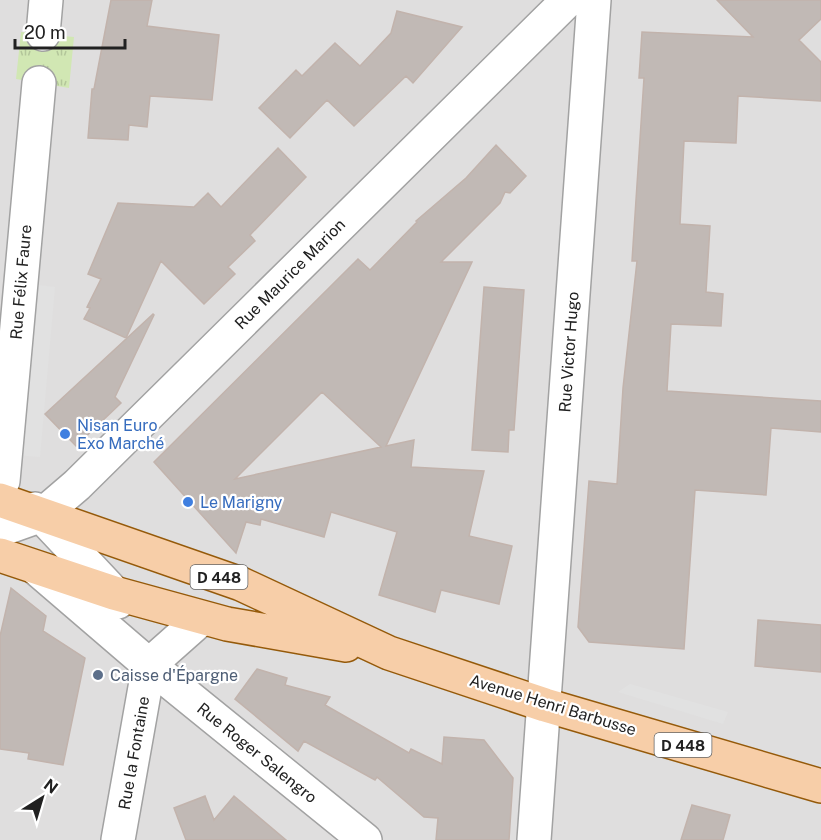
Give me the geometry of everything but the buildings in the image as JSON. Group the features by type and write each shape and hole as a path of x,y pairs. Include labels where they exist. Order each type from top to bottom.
{"main road":[{"name":"Avenue Henri Barbusse","path":"1,486 42,515 241,584 389,653 545,705 821,786"},
{"name":"Avenue Henri Barbusse","path":"0,555 114,593 202,618 389,653"}],"street":[{"path":"43,34 46,0"},
{"name":"Rue Maurice Marion","path":"0,530 42,515 77,485 568,0"},
{"name":"Rue Victor Hugo","path":"534,840 594,0"},
{"name":"Rue Félix Faure","path":"1,486 39,83"},
{"name":"Rue Roger Salengro","path":"42,515 114,593 150,665"},
{"name":"Rue Roger Salengro","path":"36,568 150,665 365,840"},
{"path":"150,665 202,618"},
{"name":"Rue la Fontaine","path":"118,840 150,665"}],"shaded area":[{"path":"0,0 821,0 821,840 0,840"},
{"path":"31,284 55,287 40,457 15,455"},
{"path":"630,684 728,712 723,724 618,692"}],"green space":[{"path":"21,32 74,37 69,88 16,79"}],"place":[{"name":"Nisan Euro Exo Marché","path":"65,434"},
{"name":"Le Marigny","path":"188,502"},
{"name":"Caisse d'Épargne","path":"98,675"}]}
